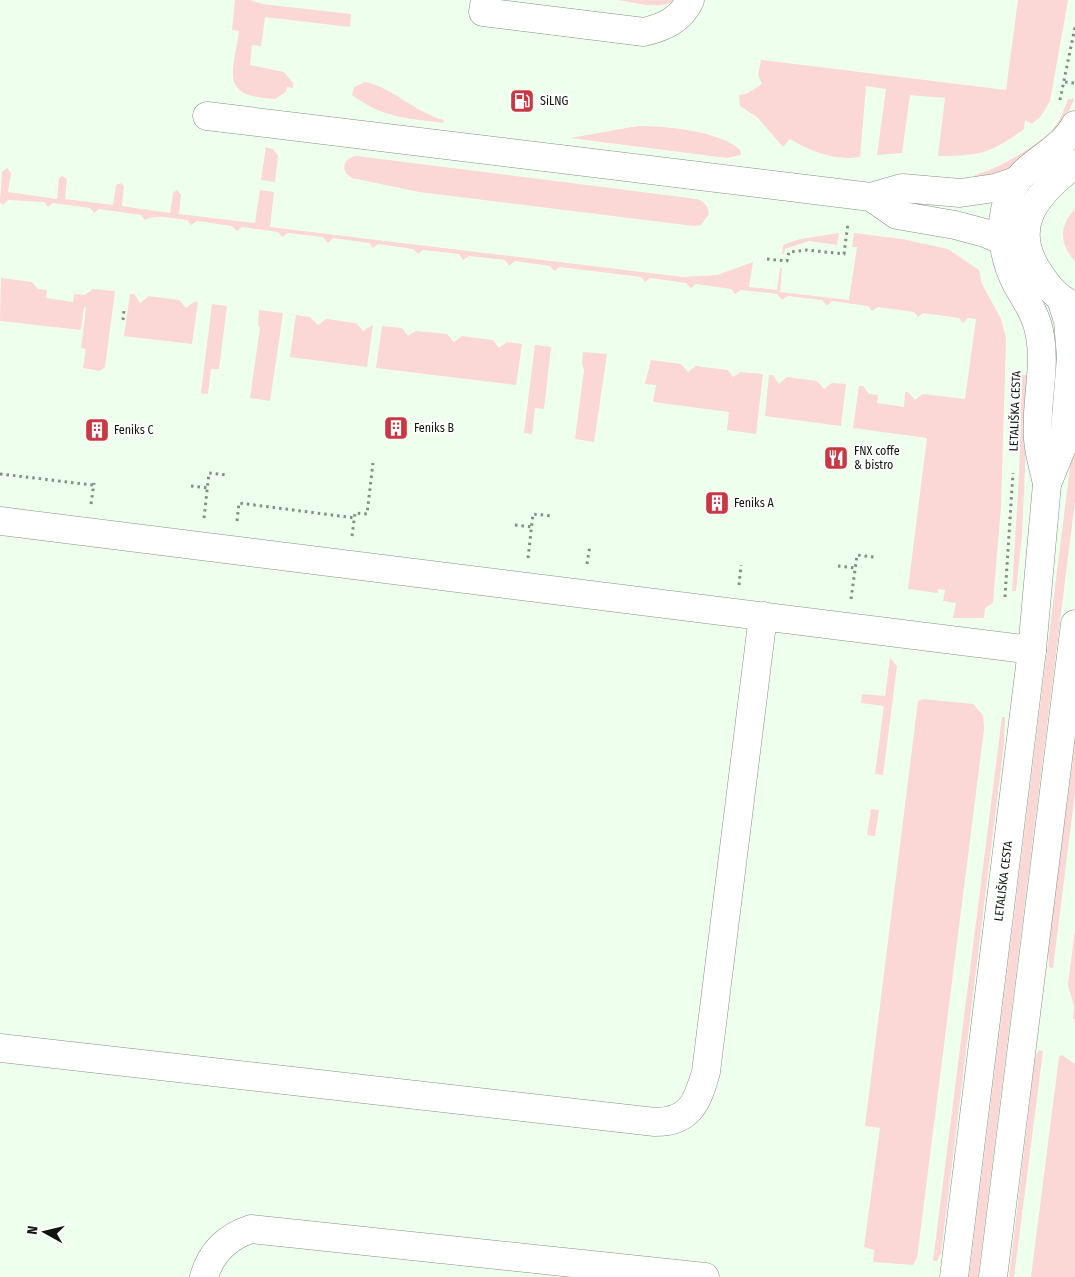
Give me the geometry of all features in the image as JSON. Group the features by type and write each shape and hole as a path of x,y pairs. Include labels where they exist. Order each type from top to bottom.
{"street":[{"path":"485,0 483,12 644,32 663,27 678,17 690,0"},
{"path":"207,116 871,198 902,188 960,194 995,188 1016,181"},
{"name":"LETALIŠKA CESTA","path":"954,1277 1032,650 1047,484 1038,439 1040,338 1032,308 1010,269 1003,241 1005,208 1016,181 1036,162 1072,143"},
{"name":"LETALIŠKA CESTA","path":"1047,484 1064,442 1070,377 1068,302 1044,282 1028,252 1026,235 1028,221 1036,200 1054,180 1072,143"},
{"path":"871,198 897,215 955,225 985,233 1028,252"},
{"path":"0,520 1032,650"},
{"path":"0,1048 655,1122 672,1122 682,1117 699,1096 706,1072 763,616"},
{"path":"993,1277 1073,656 1075,624"},
{"path":"204,1277 208,1264 225,1242 251,1229 705,1277"}],"path":[{"path":"1059,102 1065,82 1075,27"},
{"path":"1065,82 1075,83"},
{"path":"767,259 787,261 788,252 807,250 844,254 845,246"},
{"path":"123,320 124,310"},
{"path":"353,530 355,513 367,514 373,463"},
{"path":"1004,600 1013,472"},
{"path":"205,511 210,473 226,475"},
{"path":"0,474 93,484 92,497"},
{"path":"191,486 208,488"},
{"path":"233,550 239,503 355,518"},
{"path":"529,550 534,514 552,516"},
{"path":"515,525 532,527"},
{"path":"588,560 590,545"},
{"path":"852,591 857,555 874,557"},
{"path":"740,578 742,565"},
{"path":"838,566 856,568"}],"shaded area":[{"path":"235,0 250,0 262,4 351,14 350,27 265,17 261,46 252,45 250,65 284,72 293,83 293,88 287,87 286,92 275,99 257,97 237,88 234,80 234,60 239,31 232,30"},
{"path":"617,0 674,0 662,5 654,5"},
{"path":"1018,0 1068,0 1050,101 1041,116 1032,124 1025,120 1024,129 993,149 975,154 938,156 945,98 910,95 902,153 877,155 886,89 866,86 860,157 851,158 824,154 790,139 783,147 757,117 740,106 739,95 746,94 762,84 758,75 761,60 1006,90"},
{"path":"365,82 374,84 423,112 444,120 443,123 395,116 363,103 352,95 354,87"},
{"path":"1068,99 1074,99 1065,121 1017,163 1006,170 974,181 975,175 1014,158 1049,133 1063,113"},
{"path":"638,126 662,127 706,134 731,144 740,150 741,155 727,158 570,138"},
{"path":"266,147 273,149 278,156 275,182 261,180"},
{"path":"357,156 697,199 706,205 709,214 701,225 694,226 419,192 352,178 346,172 344,165 348,159"},
{"path":"7,168 11,173 8,192 57,199 59,178 62,176 67,179 65,199 113,205 116,185 121,183 124,186 122,206 170,213 173,193 177,190 181,195 179,214 255,223 260,190 274,192 270,227 683,277 717,275 753,262 749,287 777,290 780,268 782,268 780,292 849,300 857,247 852,247 854,233 902,239 948,249 979,270 982,284 1001,319 1006,338 1001,507 993,603 985,608 984,618 953,618 956,603 943,601 945,590 938,589 938,593 908,589 927,438 853,428 859,386 863,386 869,394 878,395 877,403 904,407 905,392 908,392 915,400 923,394 965,399 976,319 968,318 963,323 959,318 923,313 918,317 914,312 878,307 872,311 868,306 832,301 827,306 822,300 788,296 782,300 777,294 741,290 735,294 731,289 696,284 691,288 686,283 650,278 645,282 641,277 560,267 554,271 550,266 515,261 509,266 505,260 469,256 463,260 459,254 423,250 418,254 413,249 378,244 373,248 369,243 333,238 328,243 323,237 288,233 282,237 278,232 242,227 237,231 232,226 197,221 191,225 187,220 166,217 155,217 145,220 141,215 99,209 94,213 90,208 53,203 48,207 44,202 8,200 3,205 0,202 2,172"},
{"path":"1075,209 1075,261 1066,248 1063,235 1066,222"},
{"path":"839,233 837,245 809,241 785,249 784,254 782,254 783,245 800,239"},
{"path":"1,278 32,282 38,289 47,290 46,298 73,302 74,294 85,295 93,289 115,291 105,367 100,371 83,368 86,349 81,348 86,308 84,307 81,330 0,321"},
{"path":"130,294 134,294 140,303 149,296 179,300 186,308 194,302 198,302 192,344 124,336"},
{"path":"212,304 227,306 219,369 211,369 208,394 201,393"},
{"path":"259,310 283,313 270,401 250,398 260,328 258,325"},
{"path":"296,315 310,317 318,325 326,319 356,323 363,331 373,325 367,367 290,357"},
{"path":"382,326 402,328 408,336 416,331 447,334 454,342 462,336 493,340 499,348 507,342 522,344 516,385 376,368"},
{"path":"535,345 551,347 544,409 535,408 532,434 524,433"},
{"path":"583,352 607,354 594,442 575,439 584,370 582,364"},
{"path":"651,360 681,364 688,372 696,366 728,370 733,377 741,372 763,374 756,434 727,430 729,412 653,402 656,385 645,384"},
{"path":"769,375 773,375 779,384 787,377 817,381 824,389 832,383 846,384 841,426 765,416"},
{"path":"1022,375 1029,375 1022,535 1016,591 1012,591 1019,473"},
{"path":"1075,427 1075,501 978,1277 969,1277"},
{"path":"890,658 897,666 883,775 875,774 884,706 861,703 862,694 885,696"},
{"path":"923,699 973,704 983,715 984,729 917,1258 913,1265 873,1262 874,1250 864,1247 880,1128 865,1126 918,701"},
{"path":"1002,717 1005,717 1004,744 941,1253 937,1261 933,1261"},
{"path":"1075,744 1075,792 1053,968 1049,967 1048,945"},
{"path":"871,809 879,810 875,836 867,835"},
{"path":"1075,929 1075,1020 1073,1018 1074,1007 1068,985"},
{"path":"1039,1050 1043,1051 1014,1277 1009,1277 1035,1058"},
{"path":"1062,1055 1075,1064 1075,1277 1031,1277 1059,1057"}],"place":[{"name":"SiLNG","path":"522,101"},
{"name":"Feniks B","path":"396,428"},
{"name":"Feniks C","path":"97,430"},
{"name":"FNX coffe & bistro","path":"836,458"},
{"name":"Feniks A","path":"717,503"}]}
